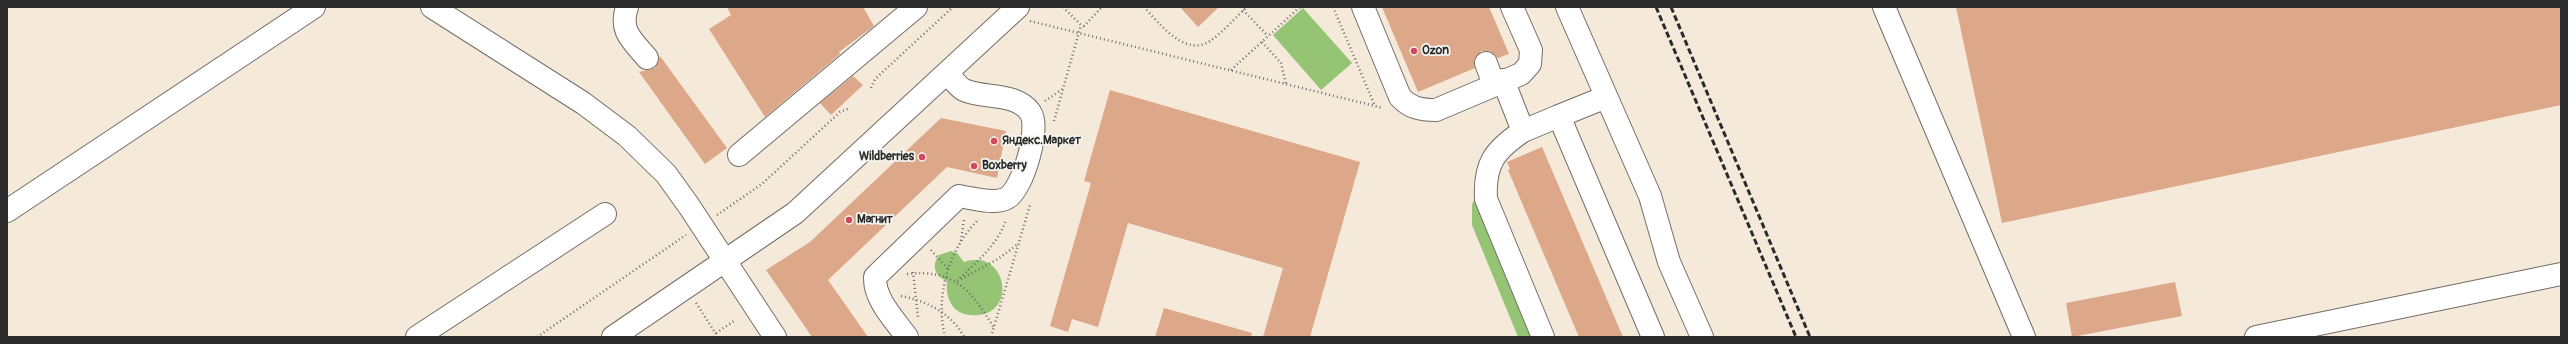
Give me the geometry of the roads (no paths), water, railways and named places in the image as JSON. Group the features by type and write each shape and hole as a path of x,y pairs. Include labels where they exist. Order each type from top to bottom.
{"street":[{"path":"7,211 314,7"},
{"path":"432,7 583,103 627,136 666,174 689,206 775,337"},
{"path":"627,7 624,19 625,31 647,58"},
{"path":"739,155 916,7"},
{"path":"1363,7 1400,97 1408,106 1426,110 1436,110 1521,74 1530,64 1531,50 1512,7"},
{"path":"1567,7 1650,196 1670,262 1702,337"},
{"path":"1884,7 2024,337"},
{"path":"613,337 795,213 1014,12"},
{"path":"1486,63 1499,83 1523,130"},
{"path":"912,329 879,297 874,287 875,277 914,237 959,196 1003,200 1019,187 1034,134 1034,123 1030,111 1017,102 964,90 947,72"},
{"path":"1543,337 1486,199 1485,177 1501,146 1523,130 1606,97"},
{"path":"1559,116 1653,337"},
{"path":"417,337 605,214"},
{"path":"2256,337 2561,274"}],"railway":[{"path":"1656,7 1796,337"},
{"path":"1671,7 1810,337"}],"place":[{"name":"Ozon","path":"1414,51"},
{"name":"Яндекс.Маркет","path":"994,141"},
{"name":"Wildberries","path":"922,157"},
{"name":"Boxberry","path":"974,166"},
{"name":"Магнит","path":"849,220"}]}
